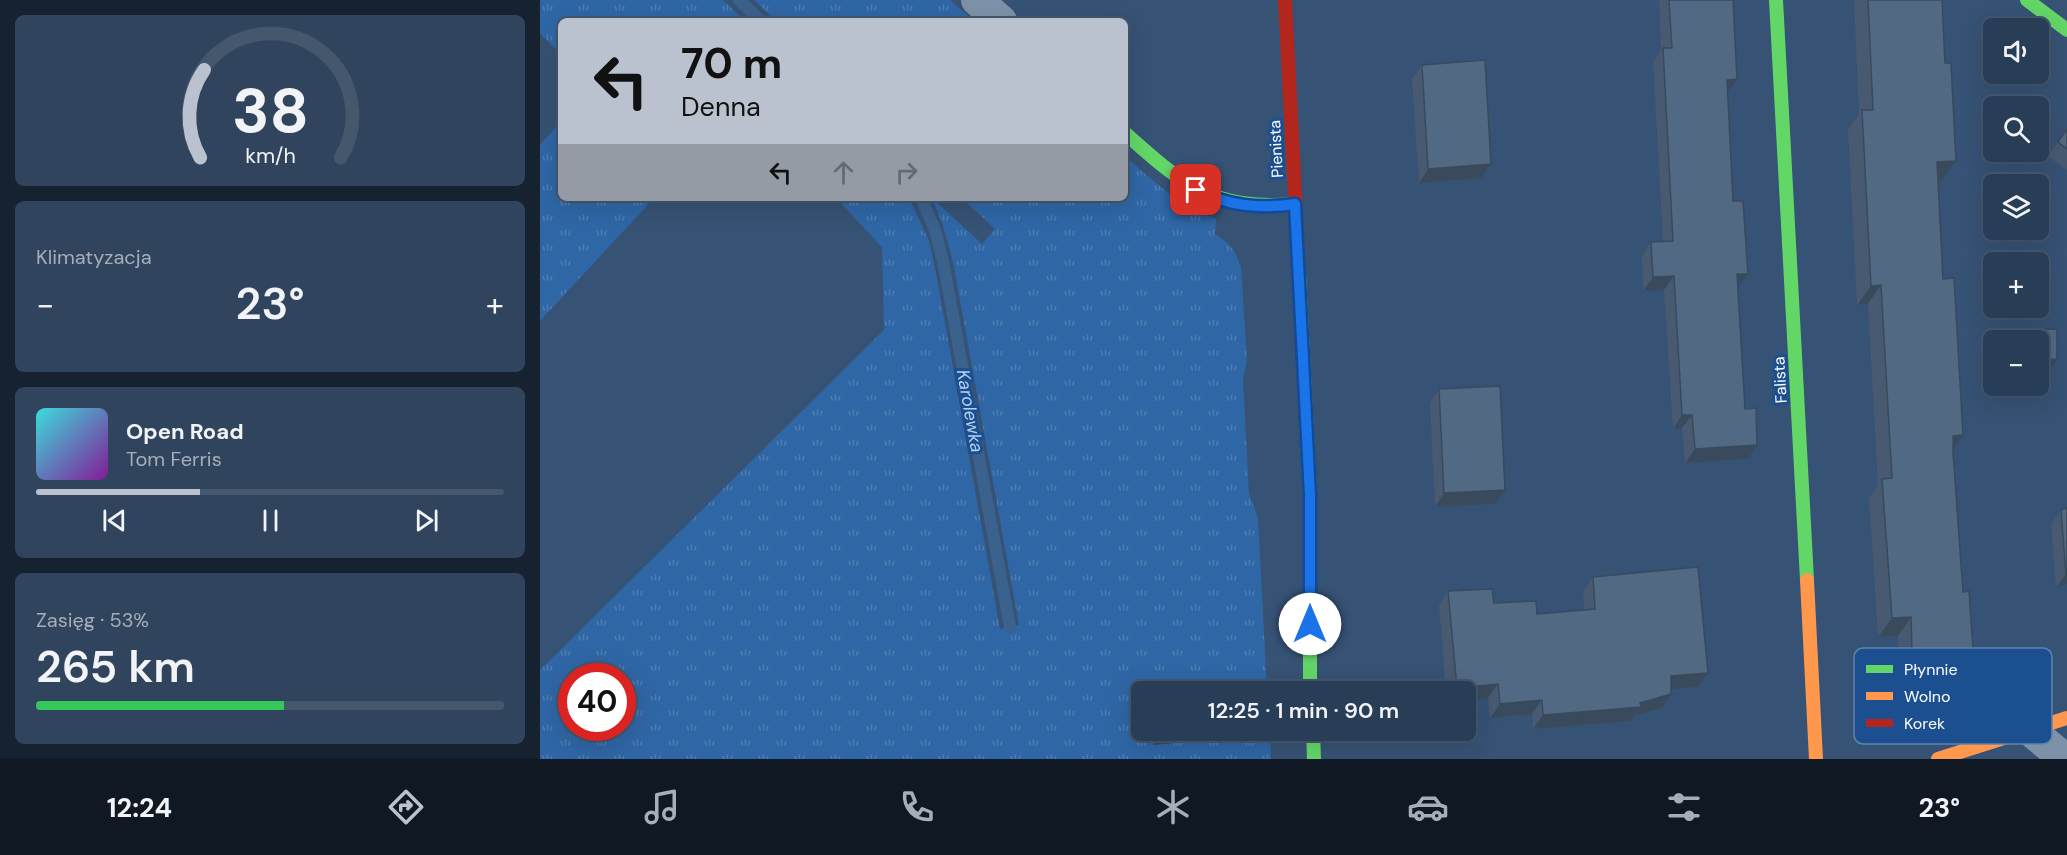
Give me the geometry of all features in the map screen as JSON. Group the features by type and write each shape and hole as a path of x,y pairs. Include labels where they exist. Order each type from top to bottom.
{"street":[{"path":"977,0 998,18"},
{"name":"Pienista","path":"1285,0 1310,495 1311,681"},
{"name":"Falista","path":"1776,0 1816,759"},
{"path":"2027,0 2067,30"},
{"path":"1128,136 1182,181 1206,195 1257,207 1295,204"},
{"path":"2052,723 2067,718"},
{"path":"1313,741 1314,759"},
{"path":"1938,759 1986,744"},
{"path":"2047,744 2065,759"}],"green space":[{"path":"540,0 723,0 742,18 558,18 558,52 540,33"},
{"path":"754,0 950,0 971,18 773,18"},
{"path":"558,124 558,201 651,201 540,321 540,145"},
{"path":"1128,159 1179,200 1216,219 1215,234 1232,248 1241,268 1247,359 1243,380 1249,493 1258,518 1266,681 1131,681 1131,741 1270,741 1271,759 540,759 540,670 884,330 882,247 839,201 910,201 929,241 1000,629 1019,625 953,262 933,201 982,244 995,229 965,201 1128,201"}],"building":[{"path":"1669,0 1733,0 1737,79 1727,80 1733,201 1743,201 1748,274 1737,274 1745,409 1756,408 1757,445 1695,449 1692,415 1682,415 1674,276 1653,277 1651,242 1673,241 1663,48 1672,48"},
{"path":"1868,0 1942,0 1945,63 1951,63 1956,161 1937,162 1943,279 1954,278 1963,435 1953,436 1953,452 1963,592 1969,591 1973,648 1912,648 1911,617 1892,618 1882,479 1892,478 1881,285 1871,286 1862,110 1873,110"},
{"path":"1485,60 1491,164 1428,169 1422,65"},
{"path":"2067,129 2067,149 2058,142"},
{"path":"2057,329 2057,359 2049,359 2049,330 2027,330"},
{"path":"1500,386 1505,490 1444,493 1439,389"},
{"path":"2067,508 2067,573 2066,574 2061,510"},
{"path":"1698,567 1708,673 1671,676 1671,694 1640,703 1641,707 1543,715 1542,700 1500,704 1498,684 1476,686 1476,681 1456,681 1448,591 1492,589 1494,603 1536,601 1537,614 1595,609 1593,577"}],"waterway":[{"name":"Karolewka","path":"739,0 758,18"},
{"name":"Karolewka","path":"922,201 935,230 943,261 1010,627"}],"traffic: fast":[{"path":"1776,0 1807,580"},
{"path":"2027,0 2067,30"},
{"path":"1128,136 1165,167 1201,191 1242,203 1295,204"},
{"path":"1299,273 1310,495 1310,681"},
{"path":"1313,741 1314,759"}],"traffic: slow":[{"path":"1807,580 1816,759"},
{"path":"2052,723 2067,718"},
{"path":"1938,759 1985,744"}],"traffic: jam":[{"path":"1285,0 1299,273"}],"route":[{"path":"1196,190 1243,206 1271,207 1295,204 1310,495 1310,624"}]}
